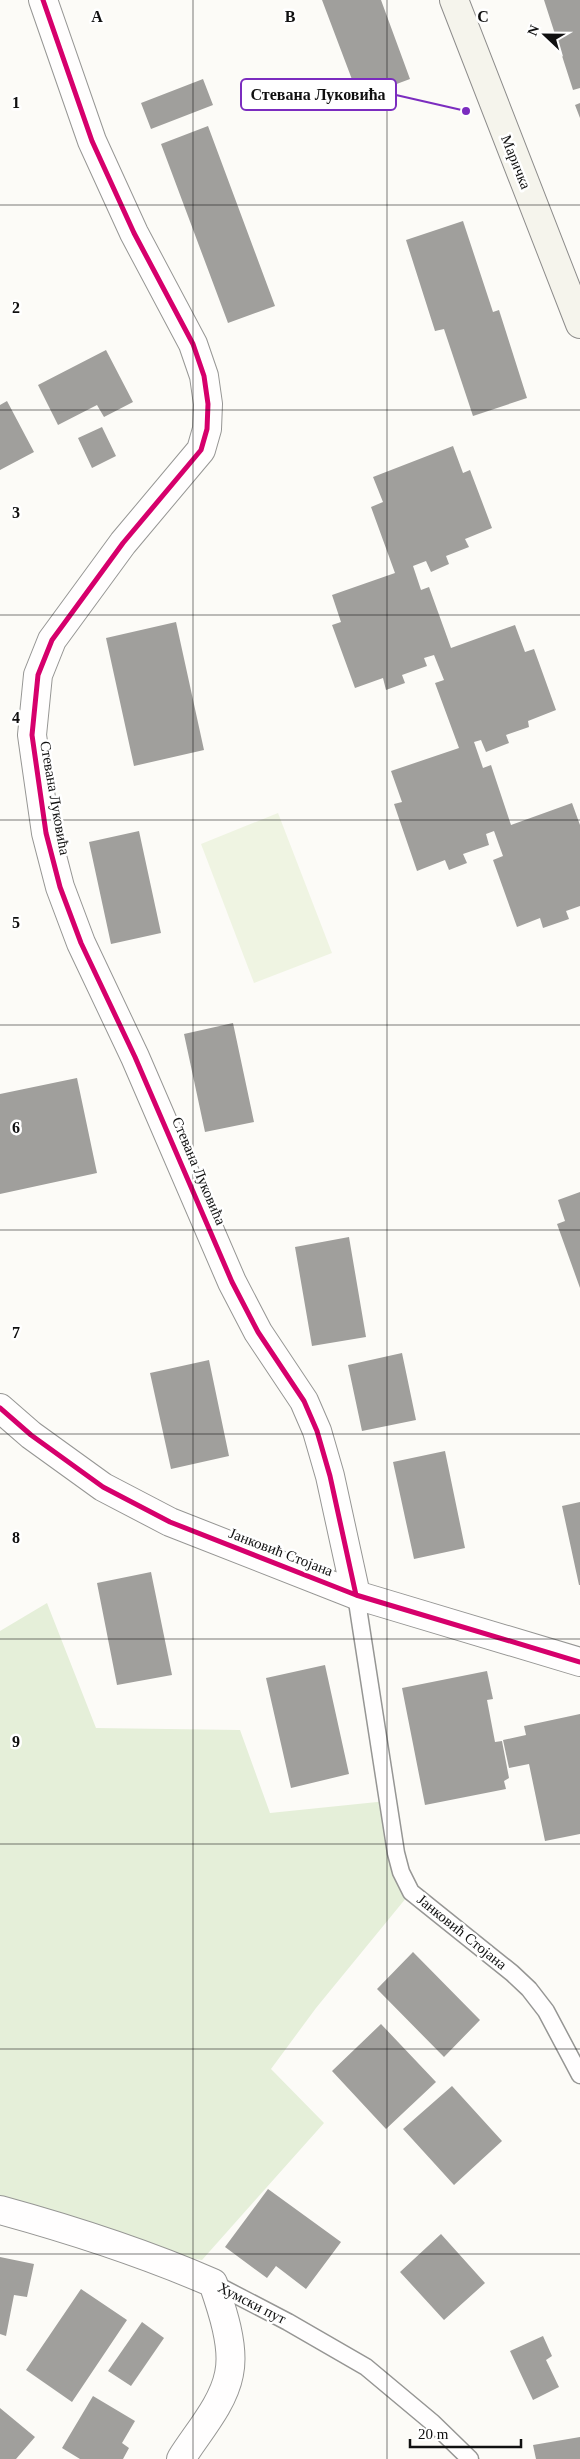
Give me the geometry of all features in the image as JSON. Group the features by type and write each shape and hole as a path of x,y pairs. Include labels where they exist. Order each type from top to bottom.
{"street":[{"name":"Стевана Луковића","path":"43,0 92,141 134,233 193,344 204,376 208,404 207,429 201,450 123,543 58,632 44,655 35,690 32,735 46,833 60,887 81,943 135,1057 232,1282 258,1332 304,1401 317,1431 330,1476 356,1595"},
{"name":"Маричка","path":"454,0 580,324"},
{"name":"Јанковић Стојана","path":"0,1408 31,1434 103,1487 170,1522 356,1595 580,1662"},
{"name":"Хумски пут","path":"0,2210 69,2229 167,2263 213,2283"},
{"path":"181,2459 216,2404 229,2374 228,2334 213,2283"}],"lane":[{"name":"Јанковић Стојана","path":"356,1595 396,1853 401,1872 411,1892 512,1973 528,1989 546,2011 580,2075"},
{"name":"Хумски пут","path":"213,2283 288,2322 366,2367 433,2423 470,2459"}],"green space":[{"path":"278,813 332,953 254,983 201,844"},
{"path":"47,1603 96,1728 240,1730 270,1813 387,1801 411,1892 316,2008 271,2069 324,2123 202,2260 127,2249 0,2210 0,1631"}],"building":[{"path":"322,0 381,0 410,79 359,98"},
{"path":"544,0 580,0 580,88 573,90"},
{"path":"203,79 213,105 151,129 141,103"},
{"path":"580,103 580,118 575,105"},
{"path":"208,126 275,306 228,323 161,144"},
{"path":"463,221 493,312 499,310 527,398 473,416 444,329 435,331 406,240"},
{"path":"106,350 133,402 104,417 97,405 58,425 38,385"},
{"path":"7,401 34,452 0,470 0,405"},
{"path":"102,427 116,456 92,468 78,438"},
{"path":"453,446 463,473 470,470 492,528 465,539 469,547 446,556 449,564 431,572 426,561 413,566 421,590 429,587 451,648 515,625 525,652 534,649 556,710 528,721 529,727 506,735 509,743 486,752 481,740 474,742 483,768 491,765 511,825 572,803 580,825 580,906 566,911 569,919 543,928 540,918 517,927 493,860 503,856 494,831 486,834 489,845 463,854 467,863 449,870 445,860 417,871 394,804 402,802 391,771 459,748 435,683 444,680 434,655 424,658 427,666 402,675 405,683 386,690 383,678 355,688 332,625 341,622 332,595 395,573 371,507 383,502 373,477"},
{"path":"176,622 204,750 134,766 106,638"},
{"path":"139,831 161,933 111,944 89,842"},
{"path":"233,1023 254,1122 205,1132 184,1034"},
{"path":"77,1078 97,1173 0,1194 0,1094"},
{"path":"580,1192 580,1288 557,1224 565,1221 558,1200"},
{"path":"349,1237 366,1337 312,1346 295,1247"},
{"path":"402,1353 416,1420 362,1431 348,1365"},
{"path":"209,1360 229,1456 171,1469 150,1373"},
{"path":"445,1451 465,1548 414,1559 393,1462"},
{"path":"580,1502 580,1585 579,1585 562,1506"},
{"path":"151,1572 172,1675 117,1685 97,1583"},
{"path":"325,1665 349,1774 291,1788 266,1678"},
{"path":"487,1671 493,1699 487,1700 495,1742 502,1741 509,1778 504,1781 506,1789 425,1805 402,1688"},
{"path":"580,1714 580,1834 545,1841 529,1764 509,1768 503,1740 526,1735 524,1726"},
{"path":"413,1952 480,2020 444,2057 377,1989"},
{"path":"381,2024 436,2082 386,2129 332,2071"},
{"path":"452,2086 502,2141 454,2185 403,2129"},
{"path":"268,2189 341,2242 306,2289 276,2266 267,2278 225,2247"},
{"path":"441,2234 485,2283 444,2320 400,2272"},
{"path":"0,2257 34,2264 27,2297 14,2295 6,2336 0,2334"},
{"path":"81,2289 127,2320 72,2402 26,2370"},
{"path":"142,2322 164,2338 131,2386 108,2371"},
{"path":"543,2336 552,2356 546,2360 559,2387 533,2400 510,2351"},
{"path":"93,2396 135,2421 122,2443 129,2448 123,2459 80,2459 62,2448"},
{"path":"0,2408 35,2437 16,2459 0,2459"},
{"path":"580,2437 580,2459 536,2459 533,2445"}],"cycle path":[{"path":"43,0 92,141 134,233 193,344 204,376 208,404 207,429 201,450 123,543 52,640 38,675 32,735 46,833 60,887 81,943 135,1057 232,1282 258,1332 304,1401 317,1431 330,1476 356,1595"},
{"path":"0,1408 31,1435 103,1487 170,1522 356,1595 580,1662"}],"place":[{"name":"Стевана Луковића","path":"466,111"}]}
